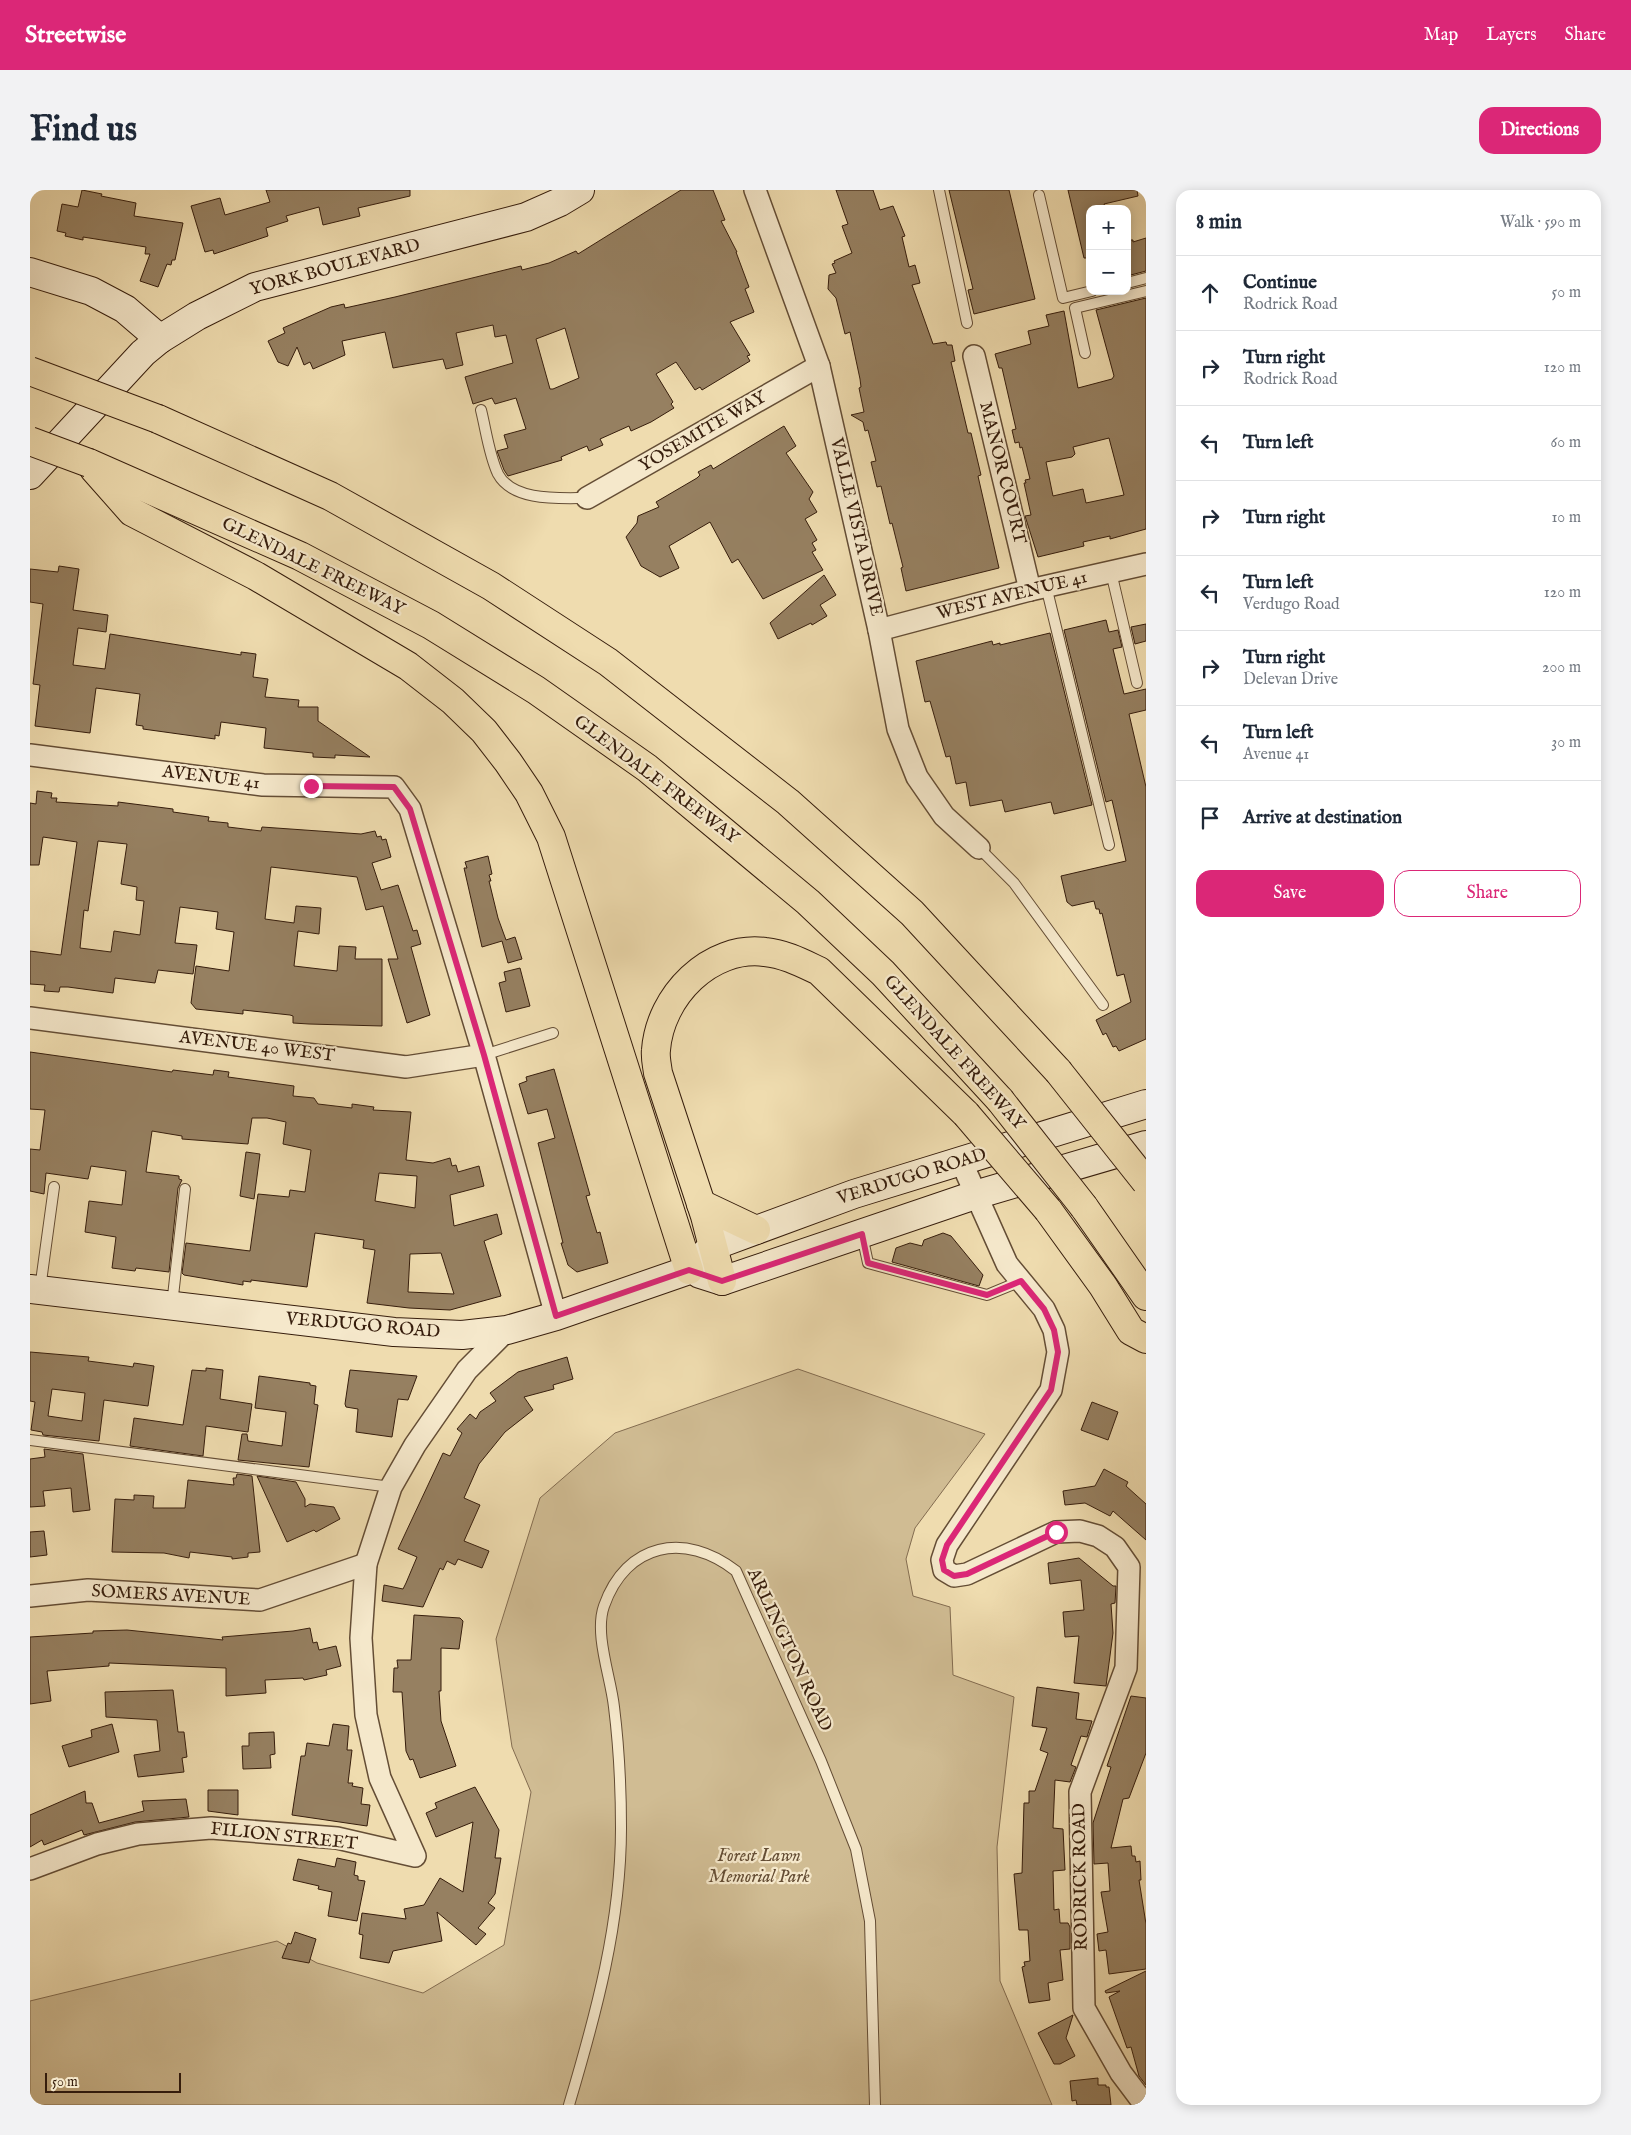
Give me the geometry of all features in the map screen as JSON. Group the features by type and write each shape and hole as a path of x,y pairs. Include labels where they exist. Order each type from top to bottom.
{"highway":[{"path":"30,371 158,419 330,496 491,586 608,662 788,802 912,913 1058,1071 1146,1182"},
{"name":"GLENDALE FREEWAY","path":"30,442 98,469 300,556 431,625 536,690 631,756 726,831 808,902 883,973 1000,1100 1084,1206 1146,1296"},
{"path":"98,469 132,512 256,576 408,666 453,700 484,731 508,762 529,793 551,837 689,1270"},
{"path":"722,1281 701,1204 658,1073 656,1050 664,1018 678,993 695,973 717,960 742,952 765,952 792,958 820,971 966,1114 1048,1210 1103,1286 1131,1331 1146,1340"},
{"path":"701,1204 756,1230"}],"main road":[{"name":"YORK BOULEVARD","path":"30,475 143,353 160,339 197,316 255,287 526,217 560,202 580,190"},
{"path":"30,272 90,291 125,309 160,339"},
{"name":"VERDUGO ROAD","path":"35,1289 394,1332 462,1335 507,1330 556,1316 689,1270 713,1246 854,1194 1146,1104"},
{"name":"VERDUGO ROAD","path":"722,1281 975,1195 1146,1145"},
{"path":"689,1270 722,1281"}],"street":[{"name":"VALLE VISTA DRIVE","path":"755,190 819,366 879,630 898,729 917,777 944,816 979,848"},
{"name":"MANOR COURT","path":"974,356 1038,588"},
{"name":"YOSEMITE WAY","path":"587,498 819,366"},
{"name":"WEST AVENUE 41","path":"879,630 1038,588 1146,564"},
{"name":"AVENUE 41","path":"30,755 263,786 394,787 410,809 484,1055"},
{"name":"AVENUE 40 WEST","path":"30,1018 406,1066 484,1055"},
{"path":"484,1055 556,1316"},
{"name":"RODRICK ROAD","path":"961,1161 1007,1264 1044,1309 1054,1330 1058,1352 1051,1390 947,1545 942,1560 944,1570 954,1576 967,1574 1056,1532 1080,1531 1098,1536 1115,1546 1129,1567 1126,1668 1080,1792 1084,2008 1121,2073 1145,2105"},
{"name":"FILION STREET","path":"30,1869 97,1844 138,1834 211,1828 337,1838 415,1856 380,1778 366,1715 362,1638 366,1564 391,1487 415,1444 468,1370 507,1330"},
{"name":"SOMERS AVENUE","path":"30,1596 88,1590 260,1600 366,1564"}],"lane":[{"path":"938,190 968,323"},
{"path":"1039,195 1063,298 1086,292"},
{"path":"1131,282 1146,278"},
{"path":"1085,353 1075,308 1146,291"},
{"path":"481,410 495,465 504,481 518,491 537,496 587,498"},
{"path":"1111,572 1137,683"},
{"path":"1038,588 1109,846"},
{"path":"979,848 1014,883 1103,1005"},
{"path":"484,1055 553,1033"},
{"path":"35,1289 54,1187"},
{"path":"172,1306 185,1189"},
{"path":"862,1234 868,1263 987,1295 1021,1281"},
{"path":"30,1440 391,1487"},
{"name":"ARLINGTON ROAD","path":"569,2105 594,2021 606,1967 618,1880 621,1829 619,1758 614,1705 601,1631 603,1608 621,1573 634,1560 648,1552 673,1548 704,1552 721,1559 736,1571 754,1607 842,1811 860,1865 870,1921 875,2105"}],"green space":[{"name":"Forest Lawn Memorial Park","path":"798,1369 985,1434 915,1528 906,1559 913,1596 950,1607 953,1675 1014,1697 997,1847 1000,1981 1052,2105 30,2105 30,2001 277,1941 317,1963 423,1993 504,1945 531,1792 512,1747 496,1639 540,1498 615,1433"}],"building":[{"path":"82,190 136,203 134,216 183,223 175,260 172,260 171,265 167,264 158,287 140,281 150,254 145,254 146,247 83,237 83,240 65,236 66,233 57,231 62,204 78,207"},
{"path":"266,190 410,190 410,196 358,208 360,216 323,225 319,207 286,216 288,221 266,228 268,236 214,254 213,250 205,252 191,206 220,198 225,215 270,202"},
{"path":"681,190 713,190 725,220 721,221 737,252 749,287 745,289 754,312 730,322 750,355 747,356 750,361 702,390 700,387 695,390 676,362 656,374 673,402 671,404 674,408 631,431 629,426 600,439 603,445 589,451 587,446 561,457 562,460 508,476 497,451 508,448 504,435 526,429 516,398 495,404 492,398 473,404 465,377 513,363 506,335 495,337 493,325 456,333 463,365 446,369 443,359 393,368 385,332 342,341 345,355 313,369 310,362 304,365 297,347 288,366 278,362 268,341 285,333 283,328 331,307 344,304 345,308 521,266 522,270 549,263 576,251 578,254","holes":["565,328 579,378 550,389 536,339"]},
{"path":"836,190 873,190 880,210 893,206 905,236 902,237 909,267 915,265 920,283 912,285 933,344 946,342 947,345 952,345 955,361 951,362 968,433 971,433 981,475 978,476 999,568 906,591 901,568 903,567 892,523 890,524 881,486 877,487 871,462 876,461 868,430 865,431 863,422 851,415 864,412 859,388 861,387 860,379 850,332 845,334 836,298 828,289 829,275 836,273 832,264 835,263 834,261 852,253 842,226 848,224"},
{"path":"949,190 1009,190 1035,299 974,314 968,290 973,289"},
{"path":"1068,190 1137,190 1138,196 1104,205 1086,205 1086,258 1084,258"},
{"path":"1146,238 1146,271 1131,275 1131,240 1133,242"},
{"path":"1146,298 1146,529 1110,539 1110,536 1083,542 1084,546 1038,557 1025,516 1031,515 1024,483 1026,483 1025,480 1030,479 1022,447 1020,448 1019,442 1015,443 1012,430 1016,429 1002,368 999,368 995,354 1031,344 1028,331 1049,326 1046,315 1064,311 1078,388 1112,379 1114,376 1096,310","holes":["1109,438 1124,495 1086,503 1083,489 1053,496 1046,462 1072,457 1075,454 1073,447"]},
{"path":"784,426 796,446 786,453 813,492 809,499 817,512 805,519 817,540 812,543 816,550 812,552 823,570 763,599 738,559 732,563 710,522 669,546 679,568 660,577 641,566 626,537 637,523 638,516 659,507 656,502 697,478 700,475 698,472 711,465 713,469"},
{"path":"59,566 79,569 73,610 108,615 106,632 78,628 73,665 105,669 110,634 241,655 241,652 256,654 253,677 268,679 265,697 299,700 298,707 318,707 318,721 370,757 335,755 335,758 313,757 313,753 264,748 266,728 221,722 219,736 215,735 215,739 143,729 143,726 136,725 140,694 96,688 90,733 35,726 40,685 33,684 43,604 30,602 30,569 58,572"},
{"path":"824,575 836,595 820,605 827,616 812,625 811,623 778,639 770,623"},
{"path":"1106,620 1109,632 1118,630 1122,647 1113,649 1124,694 1146,689 1146,710 1129,714 1146,787 1146,1039 1119,1051 1116,1046 1113,1047 1106,1033 1103,1035 1096,1020 1131,1002 1124,974 1117,976 1102,913 1100,914 1099,909 1096,909 1094,901 1072,906 1067,902 1061,876 1126,861 1112,800 1106,802 1064,630"},
{"path":"1146,624 1146,641 1135,644 1131,627"},
{"path":"1050,633 1092,805 1054,814 1051,802 1005,812 1002,800 970,806 966,782 956,784 950,756 946,757 930,701 925,702 916,661 992,641 993,645 1000,643 1000,645"},
{"path":"37,791 52,793 51,798 57,798 56,802 118,806 118,802 173,809 173,812 209,817 208,821 228,823 228,827 261,831 262,827 361,834 375,831 377,837 381,836 382,840 386,839 391,857 372,863 381,890 398,885 413,931 417,930 421,944 411,947 430,1015 407,1023 388,959 398,959 383,906 366,910 357,877 271,867 265,919 294,923 296,906 321,908 319,934 298,931 294,966 337,971 339,946 356,947 355,959 382,959 382,1026 293,1023 293,1016 290,1015 243,1010 243,1014 196,1009 191,1003 196,966 229,971 234,932 216,929 218,912 180,907 175,943 197,945 193,974 158,970 155,983 115,978 113,993 68,987 60,987 59,992 44,991 45,985 30,984 30,951 61,955 77,842 43,837 39,865 30,865 30,803 36,804","holes":["98,841 127,844 121,884 137,887 136,900 144,901 140,935 114,931 111,952 80,948 84,910 88,911"]},
{"path":"488,856 492,874 489,875 491,881 489,881 498,918 506,940 515,937 522,959 508,963 502,941 482,947 464,868 467,868 465,862"},
{"path":"520,968 530,1006 506,1012 499,983 506,981 504,972"},
{"path":"30,1052 172,1072 173,1070 213,1075 214,1070 229,1072 228,1077 294,1086 293,1096 314,1098 318,1104 352,1108 352,1104 374,1107 373,1110 411,1112 406,1160 433,1163 450,1158 452,1166 456,1165 458,1172 479,1166 484,1186 450,1195 454,1226 497,1214 502,1234 484,1241 501,1296 450,1310 367,1303 375,1250 363,1248 364,1240 315,1233 307,1287 251,1280 251,1282 243,1281 243,1285 184,1275 182,1273 186,1243 250,1251 258,1194 289,1197 290,1190 305,1192 311,1150 283,1144 286,1122 267,1118 252,1118 248,1144 182,1139 182,1136 152,1131 146,1172 179,1176 179,1179 182,1180 178,1188 169,1272 136,1268 135,1271 112,1268 116,1237 85,1232 89,1201 122,1205 126,1171 91,1166 88,1179 46,1173 44,1194 30,1191 30,1149 40,1150 45,1110 30,1109","holes":["379,1173 417,1176 415,1208 375,1201","441,1253 454,1294 408,1292 410,1254"]},
{"path":"554,1069 590,1195 586,1196 597,1233 600,1232 608,1263 577,1272 568,1265 561,1243 563,1243 538,1143 555,1138 547,1109 528,1114 519,1084 527,1081 526,1077"},
{"path":"246,1152 260,1154 254,1199 240,1196"},
{"path":"943,1233 951,1236 983,1275 979,1286 892,1262 896,1248 910,1243 922,1246 924,1240"},
{"path":"30,1352 89,1357 88,1361 133,1367 134,1363 154,1366 148,1406 104,1400 99,1441 43,1435 42,1432 31,1430 35,1402 30,1401","holes":["52,1389 85,1393 82,1421 48,1416"]},
{"path":"567,1357 573,1379 553,1385 554,1389 524,1397 533,1410 505,1432 479,1464 464,1498 480,1505 464,1541 489,1551 482,1568 458,1559 455,1565 447,1561 443,1570 440,1568 423,1607 382,1601 384,1585 403,1589 406,1583 417,1557 398,1549 443,1453 450,1456 462,1433 457,1429 470,1414 476,1419 480,1412 496,1401 490,1393 518,1372"},
{"path":"206,1368 223,1370 220,1399 252,1404 248,1432 206,1426 203,1456 130,1446 134,1418 183,1425 192,1370 206,1371"},
{"path":"350,1370 417,1376 408,1400 398,1399 392,1437 356,1432 358,1409 346,1407 345,1404"},
{"path":"259,1376 310,1383 310,1385 316,1386 314,1404 318,1405 309,1467 238,1460 242,1434 247,1434 248,1441 282,1446 286,1412 255,1408"},
{"path":"1092,1402 1118,1412 1108,1440 1081,1430"},
{"path":"44,1449 83,1454 90,1510 73,1512 71,1488 43,1491 45,1506 30,1507 30,1459 45,1457"},
{"path":"1104,1469 1128,1482 1126,1486 1146,1504 1146,1540 1113,1511 1110,1516 1085,1503 1065,1505 1063,1491 1095,1486"},
{"path":"237,1474 252,1476 260,1552 248,1553 248,1557 232,1559 232,1557 190,1552 189,1558 164,1553 112,1552 115,1499 134,1500 134,1495 154,1496 153,1508 185,1508 188,1480 234,1485 233,1478 236,1478"},
{"path":"257,1476 296,1482 305,1499 305,1507 310,1504 334,1507 340,1519 316,1532 314,1530 287,1542"},
{"path":"44,1531 47,1555 30,1557 30,1532"},
{"path":"1079,1558 1113,1586 1116,1586 1115,1603 1111,1604 1113,1633 1106,1686 1074,1683 1079,1636 1065,1637 1063,1612 1084,1610 1081,1580 1050,1584 1048,1563"},
{"path":"414,1615 460,1618 463,1621 459,1649 441,1648 441,1691 439,1691 441,1721 456,1766 420,1778 413,1759 410,1760 406,1751 402,1692 393,1692 394,1668 398,1668 397,1660 411,1660"},
{"path":"310,1628 313,1643 317,1642 319,1650 336,1646 341,1666 326,1670 327,1675 304,1680 303,1678 265,1680 266,1693 226,1696 226,1668 109,1663 109,1666 47,1671 51,1701 30,1704 30,1637 127,1630 223,1640 222,1637"},
{"path":"1037,1687 1079,1693 1076,1719 1092,1721 1087,1737 1081,1736 1071,1765 1076,1767 1070,1782 1055,1780 1053,1828 1063,1829 1065,1870 1053,1871 1054,1910 1059,1909 1060,1923 1068,1923 1070,1927 1070,1949 1060,1950 1063,1980 1048,1983 1050,2000 1029,2003 1022,1967 1025,1966 1024,1962 1030,1961 1028,1930 1019,1930 1014,1874 1022,1873 1024,1803 1029,1803 1029,1791 1035,1791 1048,1753 1040,1750 1047,1728 1032,1726"},
{"path":"173,1690 178,1732 184,1732 187,1757 182,1758 184,1772 138,1777 134,1755 160,1751 157,1720 106,1717 105,1692"},
{"path":"1131,1696 1146,1698 1146,1753 1129,1798 1123,1799 1111,1848 1131,1846 1132,1856 1135,1856 1136,1862 1140,1861 1141,1880 1139,1880 1146,1924 1146,1969 1109,1974 1106,1950 1099,1951 1097,1934 1108,1932 1101,1892 1110,1891 1108,1863 1094,1864 1093,1823 1111,1767 1107,1766"},
{"path":"112,1724 119,1752 69,1767 62,1746 92,1737 91,1730"},
{"path":"333,1724 349,1726 347,1750 352,1750 348,1783 353,1783 352,1786 363,1788 361,1804 370,1805 367,1826 292,1815 301,1756 305,1756 307,1743 329,1746"},
{"path":"274,1732 275,1754 270,1755 271,1768 243,1769 242,1746 249,1746 249,1733"},
{"path":"475,1787 499,1830 495,1858 501,1858 495,1894 488,1903 495,1908 478,1928 486,1934 476,1945 437,1912 442,1941 393,1951 389,1963 360,1958 363,1935 359,1934 362,1913 406,1919 404,1909 424,1905 440,1878 463,1892 473,1822 436,1837 426,1813 437,1808 435,1803"},
{"path":"208,1790 238,1790 238,1815 208,1811"},
{"path":"85,1791 86,1803 92,1803 99,1823 144,1811 142,1801 186,1799 189,1817 135,1822 84,1835 82,1830 44,1845 42,1840 30,1847 30,1815"},
{"path":"337,1858 356,1862 354,1875 358,1876 358,1880 365,1881 357,1921 328,1916 332,1892 318,1889 319,1886 293,1880 298,1859 335,1867"},
{"path":"295,1932 316,1939 309,1963 282,1958 288,1943 291,1944"},
{"path":"1146,1971 1146,2085 1139,2076 1131,2047 1127,2048 1109,1997 1120,1991 1106,1993 1105,1991"},
{"path":"1073,2015 1066,2038 1075,2056 1060,2064 1054,2064 1038,2033"},
{"path":"1098,2078 1098,2085 1109,2087 1111,2105 1077,2105 1076,2100 1072,2101 1070,2081"}],"route":[{"path":"311,786 394,787 410,809 484,1055 556,1316 689,1270 722,1281 862,1234 868,1263 987,1295 1021,1281 1044,1309 1054,1330 1058,1352 1056,1372 1051,1390 1034,1418 947,1545 942,1560 944,1570 954,1576 967,1574 1056,1532"}]}
